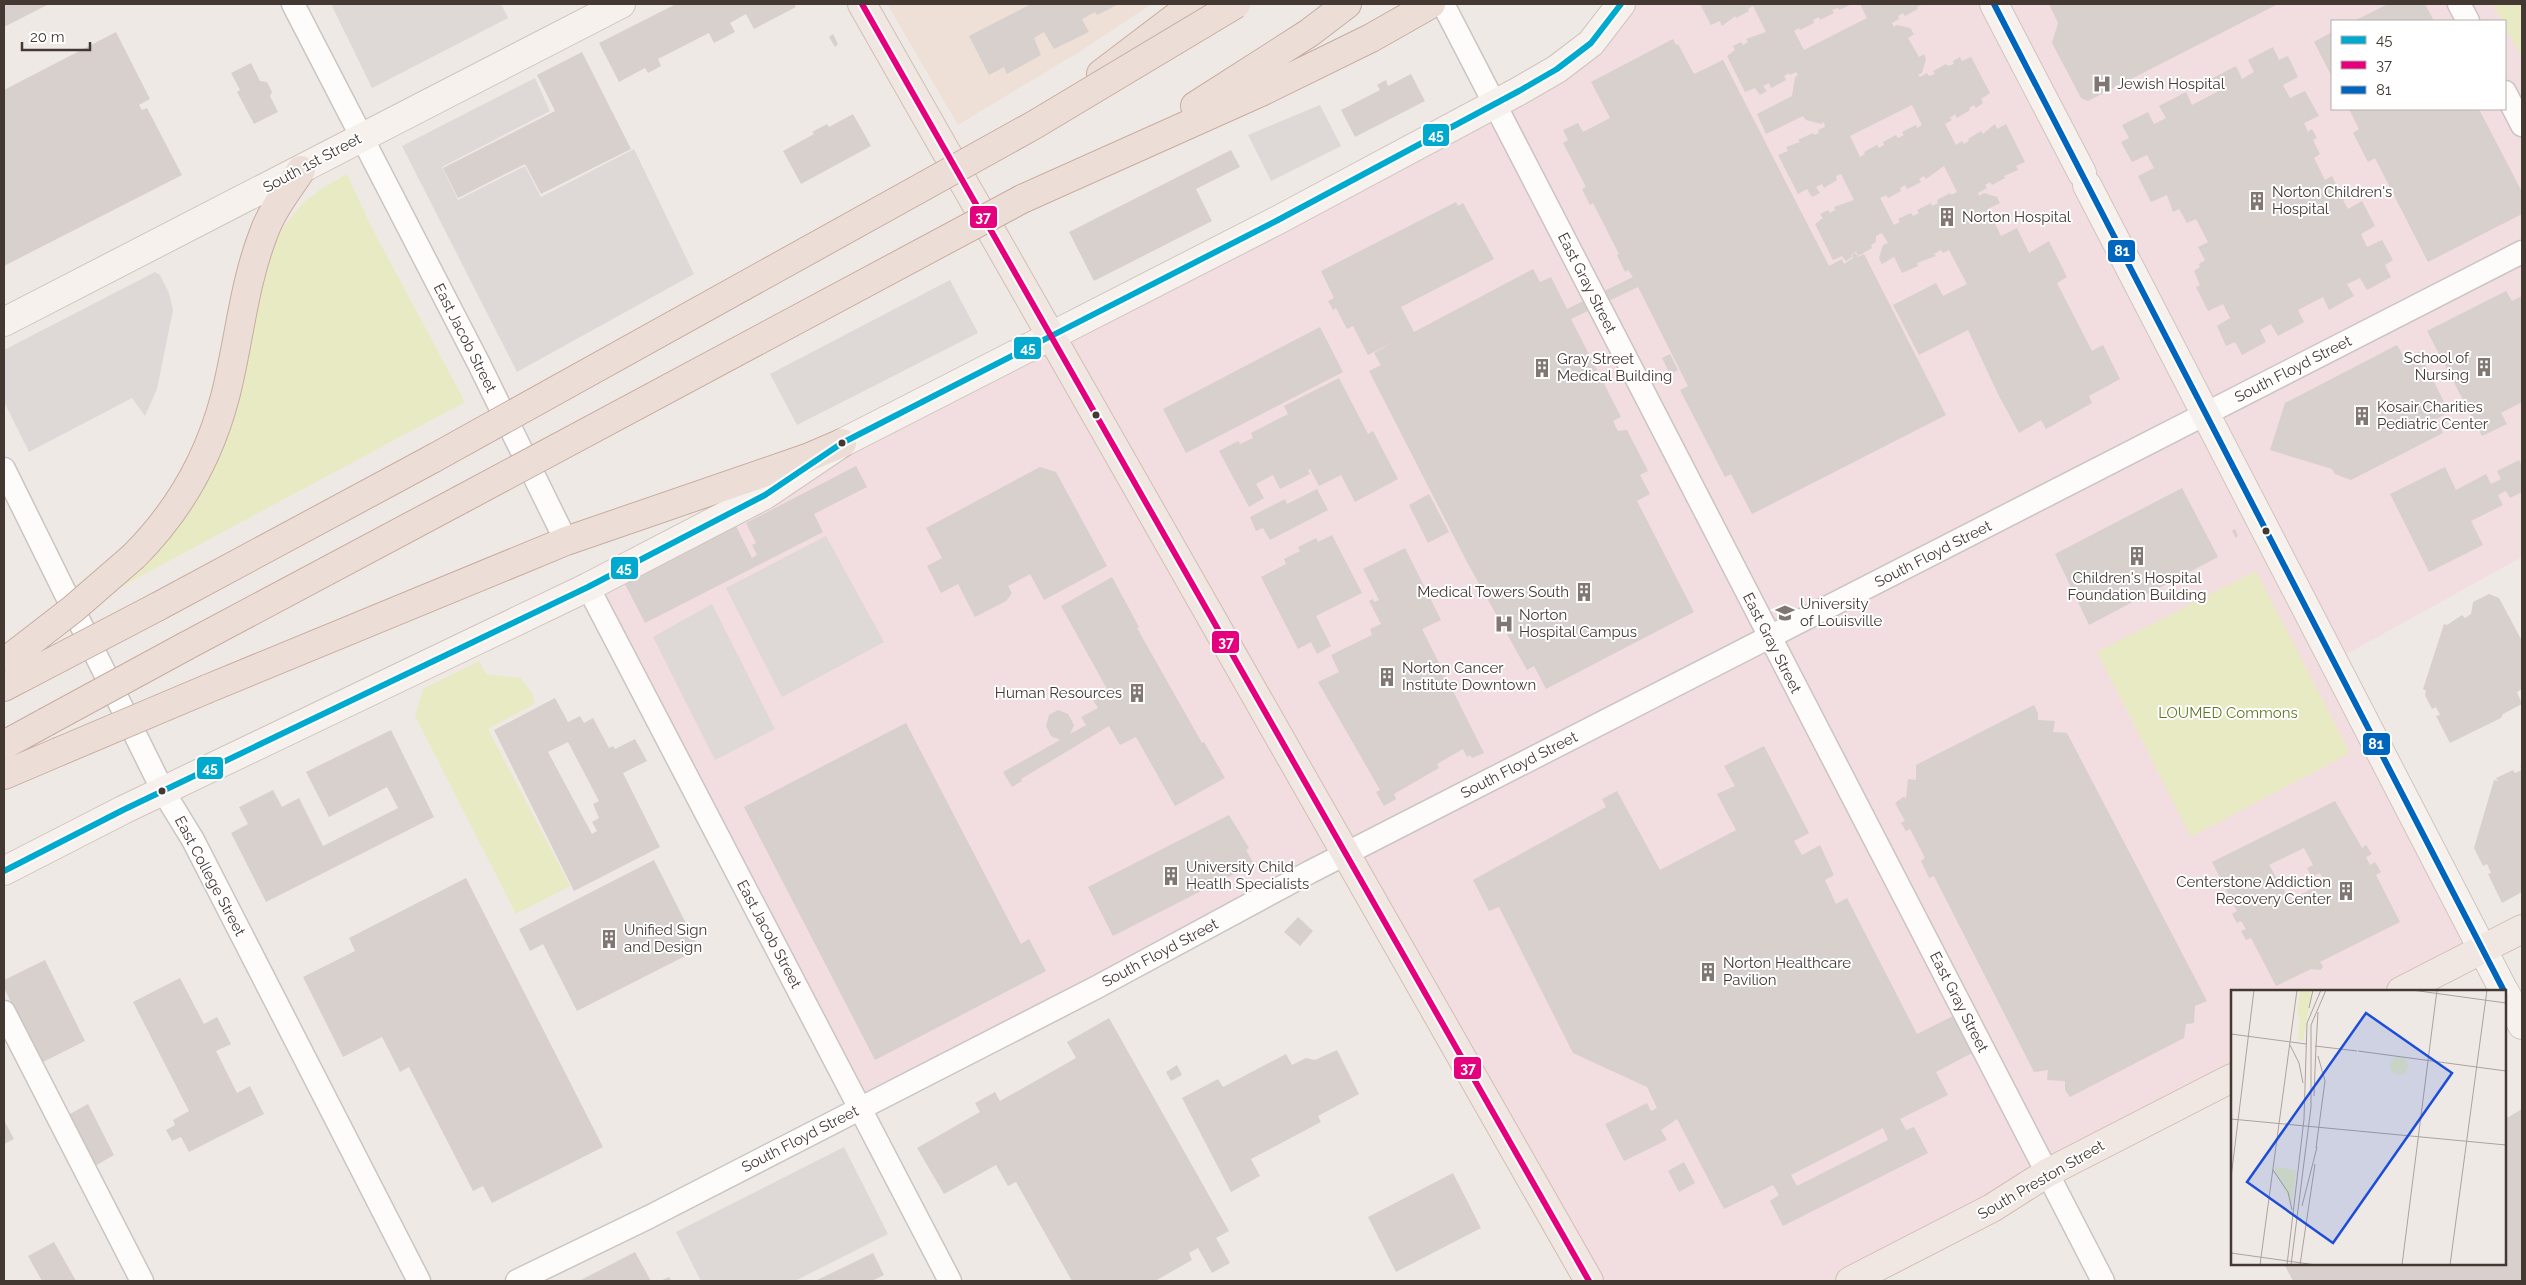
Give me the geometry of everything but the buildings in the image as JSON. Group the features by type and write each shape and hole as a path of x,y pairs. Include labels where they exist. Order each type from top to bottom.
{"highway":[{"path":"1034,125 1193,4"},
{"path":"10,671 157,607 434,458 1034,125 1236,4"},
{"path":"4,745 1199,104 1309,33 1347,4"},
{"path":"1022,199 1261,92 1371,38 1430,4"},
{"path":"10,671 72,610 134,556 158,532 196,475 208,448 225,395 252,265 263,232 301,170"},
{"path":"4,775 566,541 807,458 842,443"}],"main road":[{"path":"862,4 1589,1281"},
{"path":"2403,990 2522,929"},
{"name":"South Preston Street","path":"1850,1281 1992,1208 2047,1173 2231,1079"}],"street":[{"name":"East Jacob Street","path":"293,4 479,364 566,541"},
{"name":"South 1st Street","path":"4,322 621,4"},
{"name":"East Gray Street","path":"1443,4 2103,1281"},
{"path":"4,872 164,791 588,586 765,495 842,443 1278,220 1557,69 1591,43 1621,4"},
{"path":"1994,4 2504,990"},
{"path":"2459,4 2467,20"},
{"path":"2506,94 2522,125"},
{"name":"South Floyd Street","path":"517,1281 649,1217 1098,987 1346,854 2522,252"},
{"name":"East College Street","path":"4,469 164,791 193,840 419,1281"},
{"name":"East Jacob Street","path":"588,586 950,1281"},
{"path":"2506,994 2522,1025"},
{"path":"4,1012 142,1281"}],"shaded area":[{"path":"331,4 501,4 508,18 372,88"},
{"path":"887,4 1152,4 1079,52 958,125"},
{"name":"Norton Hospital Campus","path":"1621,4 2522,4 2522,557 2334,661 2483,949 2403,990 2231,990 2231,1080 1847,1281 1589,1281 1346,854 861,1108 588,587 1519,91"},
{"path":"535,78 550,111 442,167 458,200 525,166 541,197 634,149 694,274 517,372 402,146"},
{"path":"1320,105 1341,146 1271,181 1248,135"},
{"path":"155,272 160,275 169,293 173,310 157,389 145,416 132,398 29,452 4,402 4,350"},
{"path":"950,280 978,333 797,425 770,374"},
{"path":"826,536 884,642 782,697 726,588"},
{"path":"712,604 775,729 715,760 653,637"},
{"path":"844,1147 888,1234 795,1281 701,1281 676,1232"}],"green space":[{"path":"2493,4 2522,4 2522,59 2506,28 2506,20 2501,20"},
{"path":"347,174 371,226 465,402 102,597 150,558 170,536 188,510 273,239 304,202 324,187"},
{"name":"LOUMED Commons","path":"2256,571 2350,753 2191,837 2097,652"},
{"path":"479,661 486,674 521,678 532,693 535,704 488,729 570,886 516,914 415,716 423,689"}],"transit line":[{"name":"37","path":"862,4 1589,1281"},
{"name":"45","path":"4,871 123,810 588,587 765,495 842,443 1278,220 1519,91 1557,69 1591,43 1621,4"},
{"name":"81","path":"1994,4 2503,990"}],"place":[{"name":"Jewish Hospital","path":"2102,84"},
{"name":"Norton Children's Hospital","path":"2257,201"},
{"name":"Norton Hospital","path":"1947,217"},
{"name":"School of Nursing","path":"2484,367"},
{"name":"Gray Street Medical Building","path":"1542,368"},
{"name":"Kosair Charities Pediatric Center","path":"2362,416"},
{"name":"Children's Hospital Foundation Building","path":"2137,556"},
{"name":"Medical Towers South","path":"1584,592"},
{"name":"University of Louisville","path":"1785,613"},
{"name":"Norton Hospital Campus","path":"1504,624"},
{"name":"Norton Cancer Institute Downtown","path":"1387,677"},
{"name":"Human Resources","path":"1137,693"},
{"name":"University Child Heatlh Specialists","path":"1171,876"},
{"name":"Centerstone Addiction Recovery Center","path":"2346,891"},
{"name":"Unified Sign and Design","path":"609,939"},
{"name":"Norton Healthcare Pavilion","path":"1708,972"}]}
